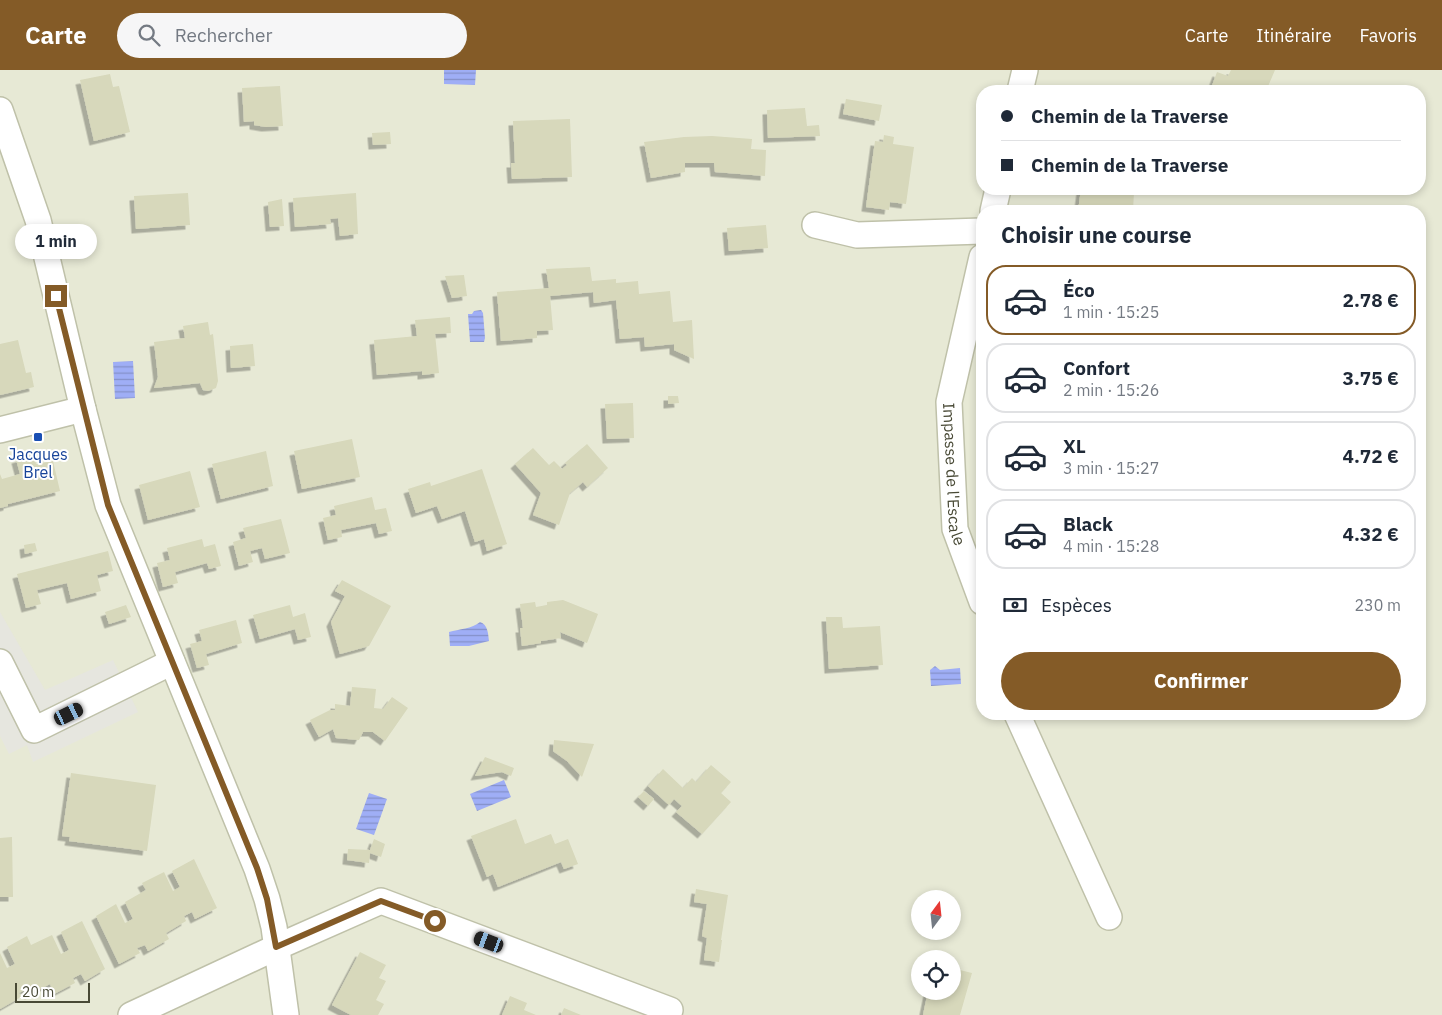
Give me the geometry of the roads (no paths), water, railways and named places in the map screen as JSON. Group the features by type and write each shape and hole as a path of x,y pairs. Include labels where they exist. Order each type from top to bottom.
{"street":[{"path":"1021,85 1025,70"},
{"path":"0,110 38,220 108,505 257,868 267,899 286,1015"},
{"path":"815,225 857,235 976,231"},
{"name":"Impasse de l'Escale","path":"976,283 949,402 955,529 976,586"},
{"path":"0,430 83,409"},
{"path":"0,662 34,730 172,662"},
{"path":"1020,720 1109,917"},
{"path":"131,1015 276,947 381,901 670,1010"}],"water":[{"path":"444,70 476,70 475,85 444,84"},
{"path":"481,310 483,313 484,342 470,342 468,314"},
{"path":"133,361 135,398 115,399 113,362"},
{"path":"480,622 486,627 489,641 469,646 450,646 449,632"},
{"path":"935,666 940,670 960,668 961,684 931,686 930,670"},
{"path":"504,780 511,797 477,811 470,794"},
{"path":"369,793 387,799 374,835 356,829"}],"place":[{"name":"Jacques Brel","path":"38,437"}]}
